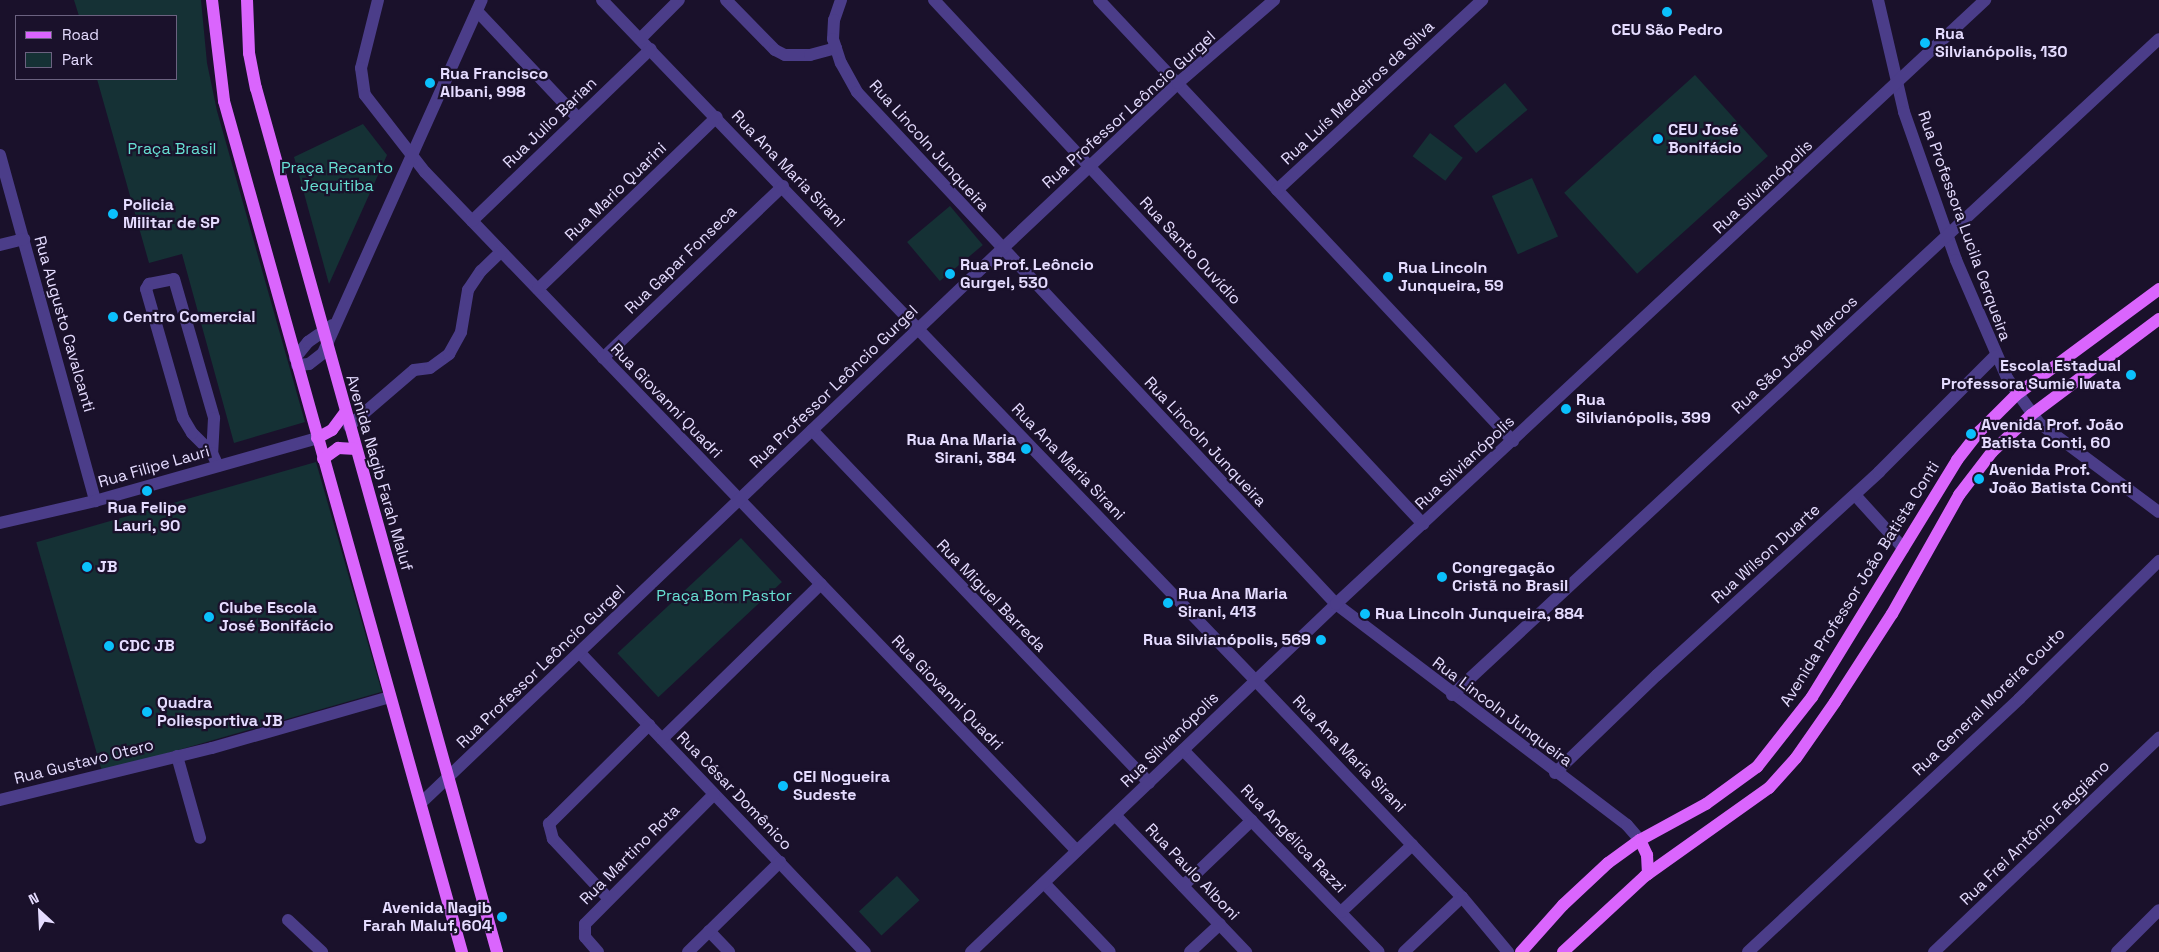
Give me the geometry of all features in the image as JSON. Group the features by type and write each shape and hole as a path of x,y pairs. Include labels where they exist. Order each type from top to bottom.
{"main road":[{"path":"212,0 223,95 316,438 462,952"},
{"name":"Avenida Nagib Farah Maluf","path":"247,0 249,53 256,88 345,413 497,952"},
{"name":"Avenida Professor João Batista Conti","path":"1524,951 1589,881 1640,840 1706,804 1757,767 1812,697 1957,460 1980,431 2016,396 2159,289"},
{"path":"1563,952 1624,893 1648,874 1756,801 1796,758 1892,614 1968,481 1992,452 2031,415 2159,319"},
{"path":"316,438 332,430 345,413"},
{"path":"323,459 338,448 356,449"},
{"path":"1640,840 1647,855 1648,874"}],"street":[{"name":"Rua Giovanni Quadri","path":"378,0 361,68 365,95 410,154 501,252 1077,851"},
{"name":"Rua Ana Maria Sirani","path":"602,0 717,117 1462,897 1508,951 1524,951"},
{"path":"640,39 679,0"},
{"path":"726,0 775,50 785,55 810,54 836,48"},
{"name":"Rua Lincoln Junqueira","path":"841,0 834,20 836,48 857,92 1336,604 1555,773 1627,825 1640,840"},
{"name":"Rua Santo Ouvídio","path":"934,0 1423,524"},
{"path":"1099,0 1513,441"},
{"name":"Rua Professor Leôncio Gurgel","path":"421,803 1178,83 1274,0"},
{"name":"Rua Luís Medeiros da Silva","path":"1277,190 1482,0"},
{"name":"Rua Professora Lucila Cerqueira","path":"1878,0 1896,86 1995,356 2016,396 2031,415 2065,445 2159,512"},
{"name":"Rua Silvianópolis","path":"971,952 1336,604 1896,86 1985,0"},
{"path":"296,362 318,359 325,338 334,323 479,5 578,118"},
{"name":"Rua São João Marcos","path":"1452,694 1701,467 1948,232 2159,38"},
{"name":"Rua Julio Barian","path":"472,221 651,49"},
{"name":"Rua Mario Quarini","path":"538,289 717,117"},
{"name":"Rua Augusto Cavalcanti","path":"0,156 95,501"},
{"name":"Rua Gapar Fonseca","path":"603,358 783,186"},
{"path":"0,246 24,239"},
{"path":"349,426 414,370 430,368 449,354 461,332 468,290 501,252"},
{"path":"212,453 214,418 174,279 148,284 146,289 183,418 192,433 212,453 218,466"},
{"path":"296,362 308,342 325,338"},
{"name":"Rua Wilson Duarte","path":"1555,773 1657,675 1854,495 1957,397 1995,356"},
{"name":"Rua Miguel Barreda","path":"812,430 1149,783"},
{"name":"Rua Filipe Lauri","path":"0,524 95,501 316,438"},
{"path":"1854,495 1903,548"},
{"name":"Rua General Moreira Couto","path":"1748,952 2019,699 2159,561"},
{"path":"662,739 821,584"},
{"name":"Rua César Domênico","path":"580,653 865,952"},
{"name":"Rua Gustavo Otero","path":"0,800 176,756 390,697"},
{"path":"608,898 553,839 548,829 553,818 649,726"},
{"name":"Rua Frei Antônio Faggiano","path":"1934,952 2159,738"},
{"name":"Rua Angélica Razzi","path":"1183,750 1379,952"},
{"path":"176,756 200,838"},
{"name":"Rua Martino Rota","path":"594,948 582,930 584,924 714,794"},
{"name":"Rua Paulo Alboni","path":"1115,815 1246,952"},
{"path":"1183,886 1252,820"},
{"path":"1341,912 1412,845"},
{"path":"688,952 780,862"},
{"path":"1044,883 1110,952"},
{"path":"1404,952 1462,897"},
{"path":"2117,952 2157,915"},
{"path":"288,920 322,952"},
{"path":"1190,952 1220,924"},
{"path":"709,931 728,952"}],"green space":[{"name":"Praça Brasil","path":"74,0 201,0 207,63 217,111 305,422 234,443 182,254 149,263 97,80 178,80 178,15 79,15"},
{"path":"1695,75 1768,156 1637,274 1564,193"},
{"path":"1505,83 1527,110 1476,153 1454,126"},
{"name":"Praça Recanto Jequitiba","path":"363,124 387,155 329,284 294,157"},
{"path":"1430,133 1463,158 1445,181 1413,156"},
{"path":"1532,178 1558,236 1518,254 1492,196"},
{"path":"950,206 983,245 940,281 907,242"},
{"name":"Clube Escola José Bonifácio","path":"316,462 382,692 102,772 36,542"},
{"name":"Praça Bom Pastor","path":"741,538 782,582 658,697 617,653"},
{"path":"897,876 920,900 881,936 859,911"}],"place":[{"name":"CEU São Pedro","path":"1667,12"},
{"name":"Rua Silvianópolis, 130","path":"1925,43"},
{"name":"Rua Francisco Albani, 998","path":"430,83"},
{"name":"CEU José Bonifácio","path":"1658,139"},
{"name":"Policia Militar de SP","path":"113,214"},
{"name":"Rua Prof. Leôncio Gurgel, 530","path":"950,274"},
{"name":"Rua Lincoln Junqueira, 59","path":"1388,277"},
{"name":"Centro Comercial","path":"113,317"},
{"name":"Escola Estadual Professora Sumie Iwata","path":"2131,375"},
{"name":"Rua Silvianópolis, 399","path":"1566,409"},
{"name":"Avenida Prof. João Batista Conti, 60","path":"1971,434"},
{"name":"Rua Ana Maria Sirani, 384","path":"1026,449"},
{"name":"Avenida Prof. João Batista Conti","path":"1979,479"},
{"name":"Rua Felipe Lauri, 90","path":"147,491"},
{"name":"JB","path":"87,567"},
{"name":"Congregação Cristã no Brasil","path":"1442,577"},
{"name":"Rua Ana Maria Sirani, 413","path":"1168,603"},
{"name":"Rua Lincoln Junqueira, 884","path":"1365,614"},
{"name":"Clube Escola José Bonifácio","path":"209,617"},
{"name":"Rua Silvianópolis, 569","path":"1321,640"},
{"name":"CDC JB","path":"109,646"},
{"name":"Quadra Poliesportiva JB","path":"147,712"},
{"name":"CEI Nogueira Sudeste","path":"783,786"},
{"name":"Avenida Nagib Farah Maluf, 604","path":"502,917"}]}
